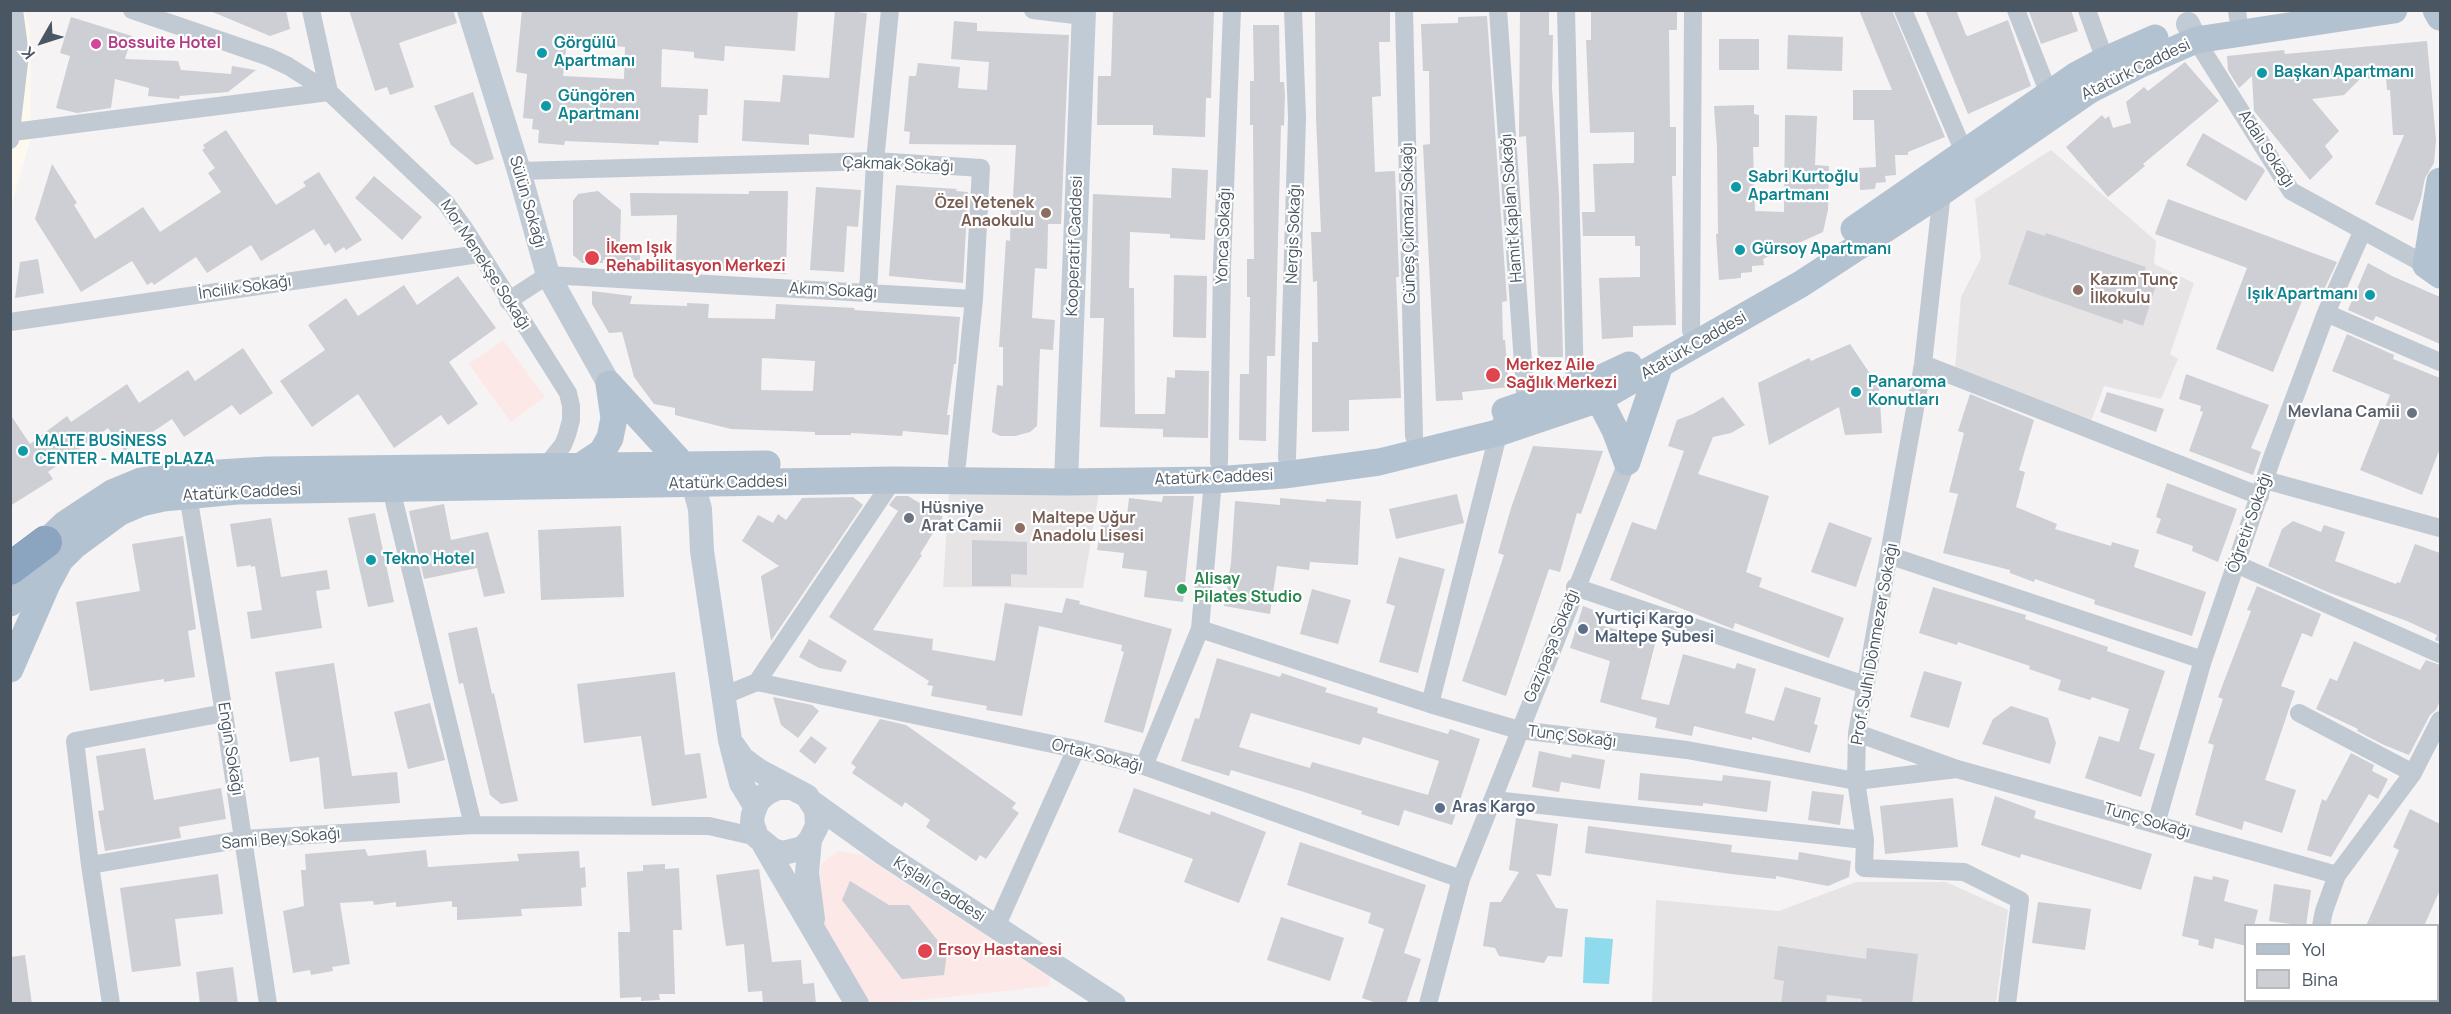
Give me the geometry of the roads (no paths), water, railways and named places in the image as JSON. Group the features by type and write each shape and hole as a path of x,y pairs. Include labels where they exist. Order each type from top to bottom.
{"highway":[{"path":"10,569 46,542"}],"main road":[{"name":"Atatürk Caddesi","path":"1216,471 1287,458 1331,454 1510,416 1598,388 1814,257 2049,94 2105,60 2190,25 2237,14 2309,10"},
{"name":"Atatürk Caddesi","path":"10,603 32,559 46,542 80,513 112,493 141,482 171,476 267,470 580,466 676,474 893,480 1216,471 1294,474 1379,462 1660,365 1801,284 2190,25 2394,10"},
{"path":"2436,10 2440,17"},
{"path":"2433,270 2440,181"},
{"path":"1627,462 1660,365"},
{"path":"580,466 602,452 610,438 615,418 609,384"},
{"path":"609,384 676,474"},
{"path":"1598,388 1627,462"},
{"name":"Atatürk Caddesi","path":"10,669 47,584 67,553 120,512 152,501 237,491 391,489 676,474 957,464 1066,474"}],"street":[{"path":"14,10 20,54 12,136 329,92 311,10"},
{"name":"Mor Menekşe Sokağı","path":"132,10 159,14 269,57 329,92 446,203 568,393 572,420 565,441 545,467"},
{"name":"Sülün Sokağı","path":"468,10 519,171 548,275 609,384"},
{"path":"868,293 875,161 890,10"},
{"path":"1033,10 1084,13"},
{"name":"Yonca Sokağı","path":"1144,766 1200,629 1216,471 1232,10"},
{"name":"Nergis Sokağı","path":"1287,458 1297,118 1293,10"},
{"name":"Güneş Çıkmazı Sokağı","path":"1404,10 1414,436"},
{"name":"Hamit Kaplan Sokağı","path":"1430,704 1510,416 1498,10"},
{"path":"1566,10 1598,388"},
{"path":"1692,331 1693,10"},
{"path":"1903,10 1964,152"},
{"path":"2016,10 2049,94"},
{"path":"2087,10 2105,60"},
{"name":"Kooperatif Caddesi","path":"1066,474 1084,13"},
{"name":"Adalı Sokağı","path":"2190,25 2290,191 2433,270"},
{"name":"Çakmak Sokağı","path":"519,171 875,161 981,168 974,299 957,464"},
{"name":"Prof. Sulhi Dönmezer Sokağı","path":"1942,192 1923,364 1857,734 1856,781 1865,840 1864,868 1964,872 2020,900 2007,1004"},
{"name":"Öğretir Sokağı","path":"2156,824 2203,660 2262,488 2326,313 2363,230"},
{"name":"İncilik Sokağı","path":"10,322 479,255"},
{"path":"508,301 548,275"},
{"name":"Akım Sokağı","path":"548,275 974,299"},
{"path":"2326,313 2440,362"},
{"path":"1923,364 2262,488 2440,528"},
{"name":"Gazipaşa Sokağı","path":"1428,1004 1461,879 1494,800 1575,587 1627,462"},
{"path":"676,474 700,509 702,551 723,696 730,740 741,783 757,825 857,1004"},
{"path":"723,696 757,682 893,480"},
{"path":"391,489 473,825"},
{"name":"Engin Sokağı","path":"188,495 244,839 268,1004"},
{"path":"1890,556 2203,660"},
{"path":"2236,564 2440,654"},
{"path":"1575,587 1865,685"},
{"name":"Tunç Sokağı","path":"1200,629 1430,704 1519,730 1687,750 1856,781 1957,769"},
{"name":"Ortak Sokağı","path":"757,682 1076,749 1144,766 1461,879"},
{"path":"111,1004 90,865 75,741 224,713"},
{"path":"2299,713 2413,772"},
{"path":"2321,924 2337,875 2413,772 2440,720"},
{"name":"Tunç Sokağı","path":"1857,734 1957,769 2337,875"},
{"path":"730,740 743,759 790,788"},
{"path":"996,927 1076,749"},
{"path":"790,788 799,790 813,803 818,826 803,848 791,852 773,850 757,825 762,796 772,790 790,788"},
{"path":"1494,800 1865,840"},
{"name":"Kışlalı Caddesi","path":"813,803 884,854 1114,1004"},
{"name":"Sami Bey Sokağı","path":"90,865 244,839 473,825 757,825"},
{"name":"Kışlalı Caddesi","path":"811,838 828,835 884,854"},
{"path":"811,838 807,873 814,928"}],"water":[{"path":"1585,937 1613,939 1609,984 1583,983"}],"place":[{"name":"Bossuite Hotel","path":"96,44"},
{"name":"Görgülü Apartmanı","path":"542,53"},
{"name":"Başkan Apartmanı","path":"2262,73"},
{"name":"Güngören Apartmanı","path":"546,106"},
{"name":"Sabri Kurtoğlu Apartmanı","path":"1736,187"},
{"name":"Özel Yetenek Anaokulu","path":"1046,213"},
{"name":"Gürsoy Apartmanı","path":"1740,250"},
{"name":"İkem Işık Rehabilitasyon Merkezi","path":"592,258"},
{"name":"Kazım Tunç İlkokulu","path":"2078,290"},
{"name":"Işık Apartmanı","path":"2370,295"},
{"name":"Merkez Aile Sağlık Merkezi","path":"1493,375"},
{"name":"Panaroma Konutları","path":"1856,392"},
{"name":"Mevlana Camii","path":"2412,413"},
{"name":"MALTE BUSİNESS CENTER - MALTE pLAZA","path":"23,451"},
{"name":"Hüsniye Arat Camii","path":"909,518"},
{"name":"Maltepe Uğur Anadolu Lisesi","path":"1020,528"},
{"name":"Tekno Hotel","path":"371,560"},
{"name":"Alisay Pilates Studio","path":"1182,589"},
{"name":"Yurtiçi Kargo Maltepe Şubesi","path":"1583,629"},
{"name":"Aras Kargo","path":"1440,808"},
{"name":"Ersoy Hastanesi","path":"925,951"}]}
